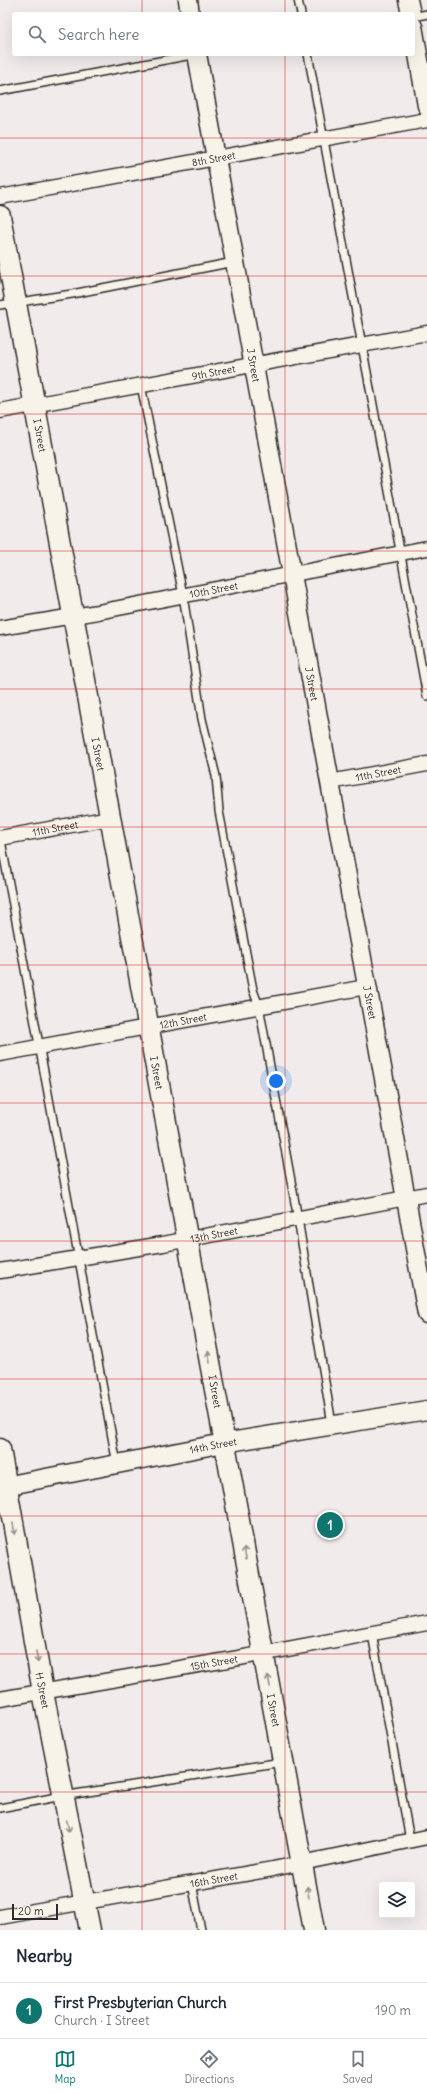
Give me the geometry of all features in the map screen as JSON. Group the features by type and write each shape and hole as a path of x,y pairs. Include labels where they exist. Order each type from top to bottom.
{"main road":[{"name":"I Street","path":"0,216 8,304 35,405 224,1443 285,1762 314,1930"},
{"name":"H Street","path":"0,1449 3,1486 62,1796 90,1930"}],"street":[{"path":"188,0 190,12"},
{"path":"408,0 411,12"},
{"path":"415,37 427,106"},
{"name":"J Street","path":"197,56 293,575 366,987 427,1314"},
{"name":"8th Street","path":"0,197 215,157 427,120"},
{"name":"9th Street","path":"0,411 427,333"},
{"name":"10th Street","path":"0,628 293,575 427,548"},
{"name":"11th Street","path":"330,782 427,764"},
{"name":"11th Street","path":"0,836 110,818"},
{"name":"12th Street","path":"0,1054 366,987"},
{"name":"13th Street","path":"0,1271 298,1219 427,1194"},
{"name":"14th Street","path":"3,1486 224,1443 332,1424 427,1410"},
{"name":"15th Street","path":"0,1699 427,1623"},
{"name":"16th Street","path":"0,1917 192,1883 427,1837"}],"lane":[{"path":"298,0 301,12"},
{"path":"415,17 427,14"},
{"path":"0,91 186,56"},
{"path":"308,56 427,696"},
{"path":"8,304 72,294 235,262"},
{"path":"141,385 183,595 202,719 216,776 221,819 253,990 259,1006 298,1219 332,1424"},
{"path":"0,836 117,1464"},
{"path":"372,1634 410,1840"},
{"path":"0,1808 62,1796 285,1762"},
{"path":"192,1883 201,1930"}],"place":[{"name":"First Presbyterian Church","path":"330,1525"}]}
